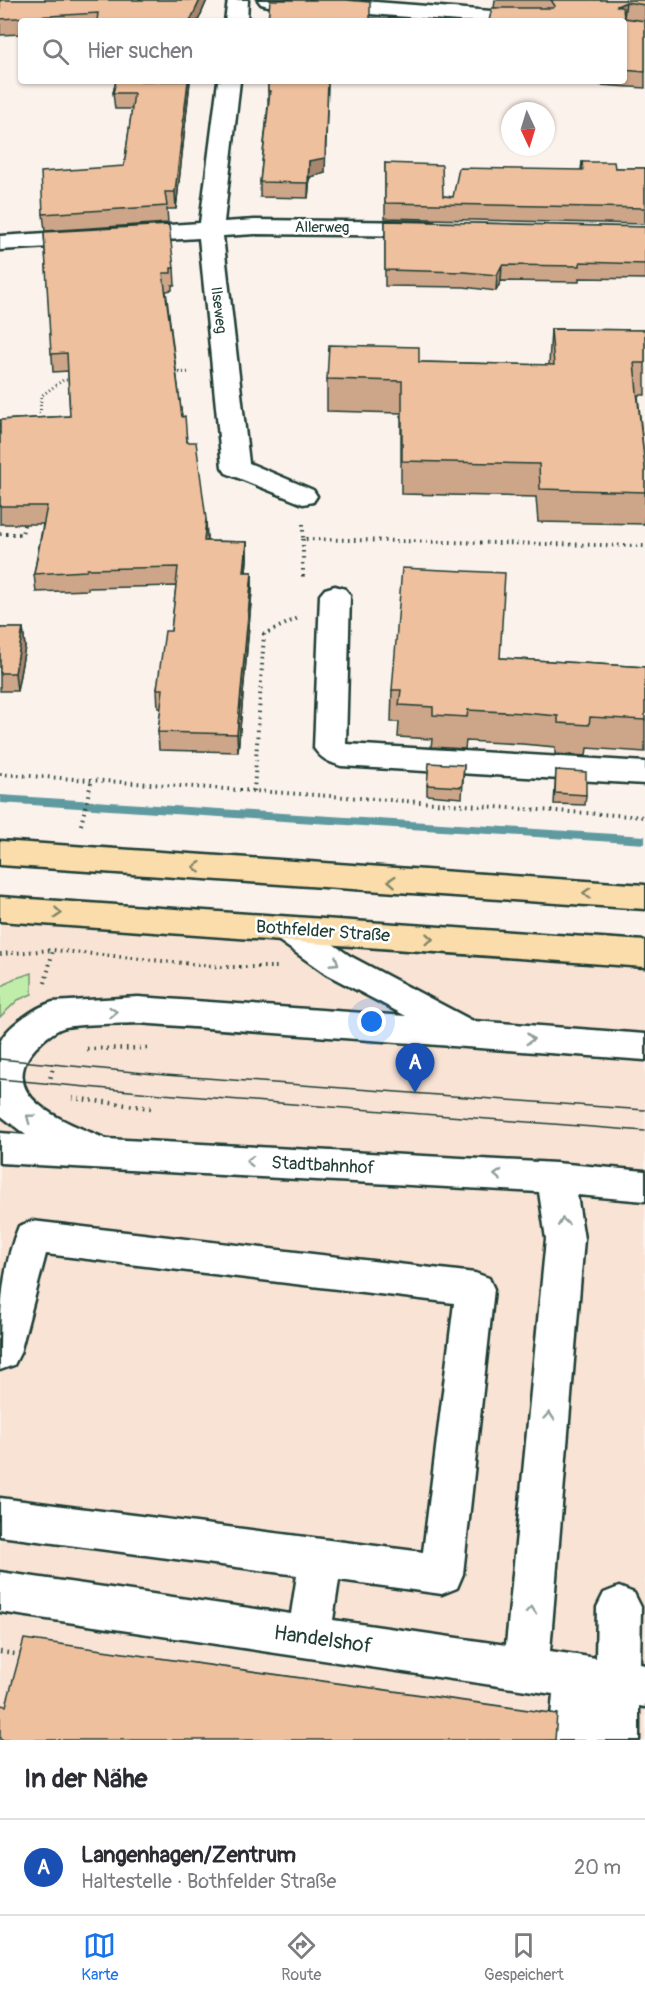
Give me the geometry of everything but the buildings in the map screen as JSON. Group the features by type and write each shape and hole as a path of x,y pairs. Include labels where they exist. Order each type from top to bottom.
{"main road":[{"path":"0,853 645,897"},
{"name":"Bothfelder Straße","path":"0,909 645,954"}],"street":[{"path":"236,18 238,0"},
{"path":"268,0 465,8 523,18"},
{"name":"Ilseweg","path":"229,84 211,231 213,270 236,467 303,496"},
{"name":"Allerweg","path":"0,243 312,226 450,229"},
{"path":"335,595 330,748 341,755 645,773"},
{"path":"287,929 338,965 472,1034"},
{"path":"101,1153 41,1126 8,1101 2,1079 7,1060 22,1039 53,1015 138,1010 645,1047"},
{"name":"Stadtbahnhof","path":"0,1148 556,1178 645,1186"},
{"path":"526,1668 565,1239 556,1178"},
{"path":"0,1353 32,1237 475,1289 442,1574 0,1517"},
{"path":"309,1637 321,1558"},
{"name":"Handelshof","path":"0,1592 613,1682"},
{"path":"616,1740 613,1682 619,1607"},
{"path":"572,1740 613,1682"}],"path":[{"path":"168,373 226,369"},
{"path":"40,429 41,396 63,380 75,380"},
{"path":"303,496 303,582"},
{"path":"0,534 22,534 26,514"},
{"path":"303,539 645,546"},
{"path":"254,791 264,634 304,615"},
{"path":"0,774 91,782 645,817"},
{"path":"79,836 91,782"},
{"path":"8,1101 45,1095 55,1057"},
{"path":"69,1098 151,1108"},
{"path":"0,1652 35,1656"}],"shaded area":[{"path":"0,909 645,954 645,1740 0,1740"}],"green space":[{"path":"32,973 32,994 18,1000 0,1017 0,988 13,979"}],"waterway":[{"path":"0,799 645,840"}],"tram line":[{"path":"0,1059 165,1075 645,1110"},
{"path":"0,1079 162,1094 645,1131"}],"place":[{"name":"Langenhagen/Zentrum","path":"415,1093"}]}
